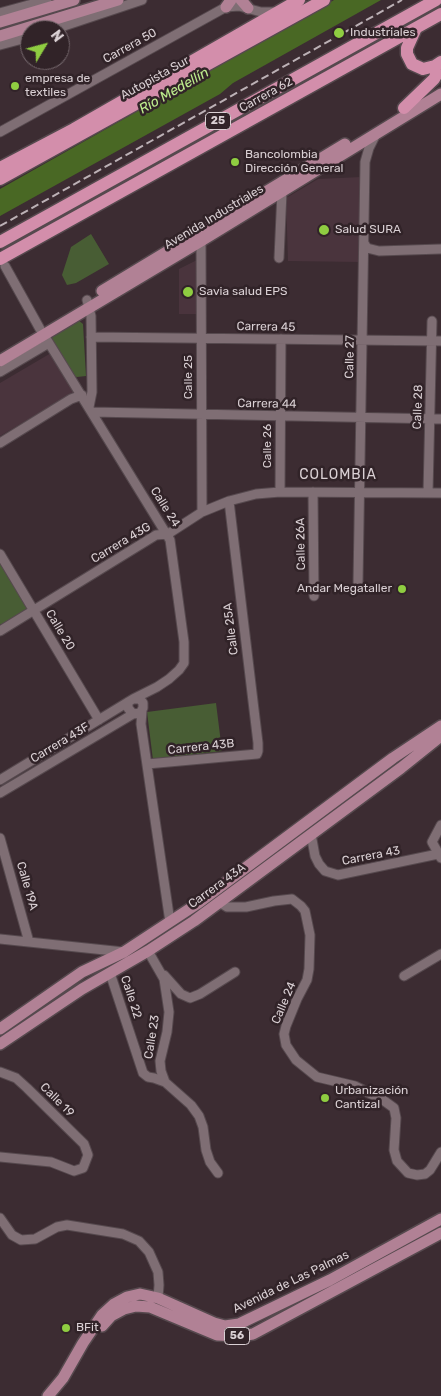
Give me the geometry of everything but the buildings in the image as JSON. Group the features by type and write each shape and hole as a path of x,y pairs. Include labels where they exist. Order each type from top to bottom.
{"highway":[{"name":"Autopista Sur","path":"0,168 74,129 299,0"},
{"name":"Autopista Sur","path":"0,179 324,0"},
{"name":"Carrera 62","path":"0,242 436,0"},
{"name":"Carrera 62","path":"2,262 130,186 441,14"},
{"path":"416,28 407,48 408,59 412,64 424,69 441,62"},
{"path":"404,108 434,79 441,66"},
{"path":"74,129 142,101"},
{"path":"130,186 202,130"}],"main road":[{"path":"0,22 74,0"},
{"path":"0,36 81,12 115,5"},
{"name":"Avenida Industriales","path":"0,361 44,336 88,304 441,86"},
{"name":"Avenida Industriales","path":"88,304 201,241 438,96"},
{"name":"Avenida Industriales","path":"0,353 44,336"},
{"path":"393,758 441,717"},
{"name":"Carrera 43A","path":"0,1029 71,979 94,965 124,952 197,904 393,758 441,726"},
{"name":"Carrera 43A","path":"0,1044 82,989 148,951 219,902 401,768 441,736"},
{"path":"401,768 441,743"},
{"name":"Avenida de Las Palmas","path":"48,1396 58,1386 94,1326 107,1310 127,1297 140,1294 158,1298 214,1323 224,1326 239,1324 330,1280 441,1219"},
{"name":"56","path":"60,1396 102,1326 112,1316 124,1309 136,1306 150,1307 217,1335 240,1336 253,1334 441,1233"}],"street":[{"path":"24,6 33,0"},
{"path":"0,14 47,0"},
{"path":"70,23 115,5 142,0"},
{"name":"Carrera 50","path":"0,132 228,4 234,6 245,4 261,12 277,12"},
{"path":"0,45 20,39"},
{"name":"Calle 27","path":"358,583 365,162 376,134"},
{"path":"279,258 282,192"},
{"name":"Calle 25","path":"201,241 202,512"},
{"path":"364,243 367,248 379,251 441,248"},
{"name":"Calle 24","path":"2,262 44,336 168,534 172,545 182,623 184,663"},
{"path":"88,304 91,316 91,410"},
{"name":"Calle 28","path":"428,492 430,419 436,341 432,321"},
{"path":"0,372 44,336"},
{"name":"Carrera 45","path":"91,337 436,341"},
{"name":"Calle 26","path":"280,492 281,339"},
{"path":"71,379 78,380 91,375"},
{"path":"0,443 71,399 82,395"},
{"name":"Carrera 44","path":"91,410 361,418 441,418"},
{"name":"Carrera 43G","path":"0,631 156,535 168,534 202,512 229,501 256,494 280,492 441,493"},
{"name":"Calle 26A","path":"313,492 314,596"},
{"name":"Calle 25A","path":"229,501 258,743 257,754"},
{"name":"Calle 20","path":"0,554 99,720"},
{"name":"Carrera 43F","path":"0,780 131,700 157,687 179,670 184,663"},
{"name":"Carrera 43F","path":"0,793 139,711 157,687"},
{"path":"139,711 128,708 131,700 140,699 139,711 170,922"},
{"name":"Carrera 43B","path":"147,764 257,754"},
{"path":"421,857 433,843 441,825"},
{"name":"Carrera 43","path":"311,834 318,864 325,871 338,875 421,857 439,856 433,843"},
{"name":"Calle 19A","path":"0,838 29,942"},
{"name":"Calle 24","path":"219,902 227,907 246,907 274,901 292,900 298,902 306,911 310,961 307,980 286,1026 284,1034 286,1045 296,1060 317,1078 355,1086 383,1100 394,1108 396,1118 394,1150 397,1161 408,1173 425,1174 430,1170 441,1152"},
{"path":"0,940 124,952"},
{"path":"86,947 91,953 94,965"},
{"name":"Calle 23","path":"148,951 162,973 169,1012 167,1032 158,1074"},
{"path":"404,976 441,954"},
{"path":"162,973 176,990 185,997 195,996 235,972"},
{"name":"Calle 22","path":"110,973 143,1073 148,1077 158,1074 191,1104 203,1127 206,1150 210,1162 218,1173"},
{"path":"166,990 176,990"},
{"name":"Calle 19","path":"0,1072 16,1078 27,1088 84,1144 88,1155 83,1168 74,1171 51,1162 0,1157"},
{"path":"0,1218 12,1235 21,1240 35,1239 56,1228 67,1225 123,1234 138,1241 149,1252 158,1272 158,1298"}],"shaded area":[{"name":"Salud SURA","path":"361,177 360,262 288,261 286,198 318,179"},
{"path":"91,234 109,264 76,283 67,285 62,275 71,247"},
{"name":"Savia salud EPS","path":"197,260 197,314 179,314 179,269"},
{"path":"78,320 83,324 86,376 77,377 72,376 47,337"},
{"path":"51,353 75,392 0,436 0,383"},
{"path":"0,561 28,607 4,625 0,624"},
{"path":"216,703 222,751 153,760 147,712"}],"water":[{"name":"Río Medellín","path":"334,0 381,0 233,83 220,94 0,216 0,189"}],"railway":[{"path":"0,226 402,0"}],"place":[{"name":"Industriales","path":"339,33"},
{"name":"empresa de textiles","path":"15,86"},
{"name":"Bancolombia Dirección General","path":"235,162"},
{"name":"Salud SURA","path":"324,230"},
{"name":"Savia salud EPS","path":"188,292"},
{"name":"Andar Megataller","path":"402,589"},
{"name":"Urbanización Cantizal","path":"325,1098"},
{"name":"BFit","path":"66,1328"}],"district":[{"name":"COLOMBIA","path":"338,475"}]}
